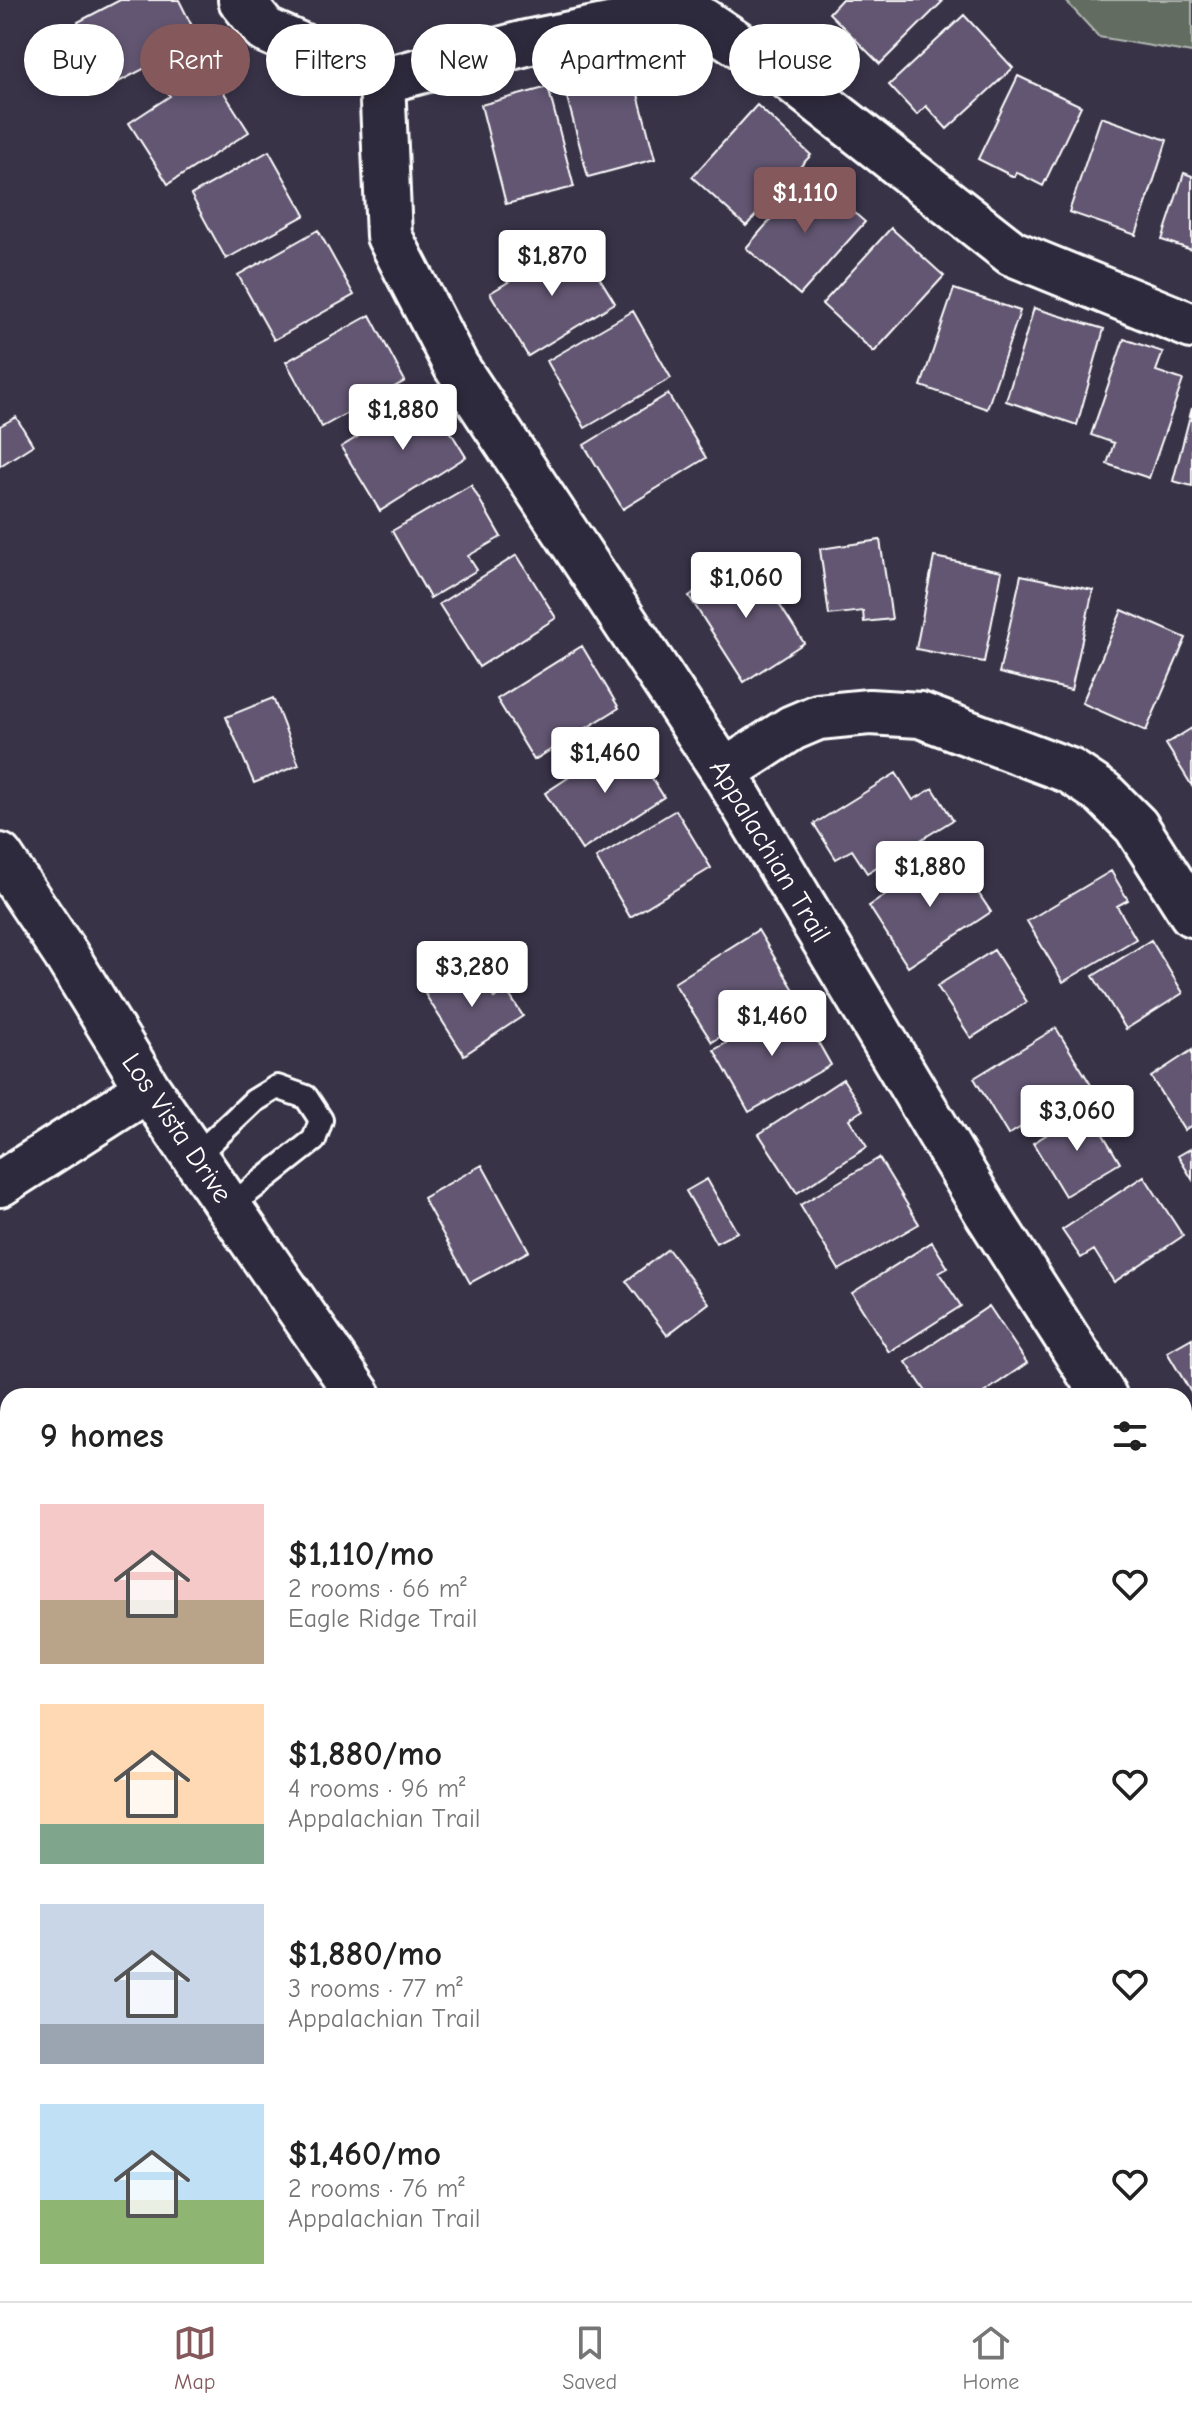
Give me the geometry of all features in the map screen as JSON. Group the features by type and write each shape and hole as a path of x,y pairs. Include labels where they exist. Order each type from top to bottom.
{"street":[{"path":"241,0 266,30"},
{"path":"395,78 526,43 687,10 788,77 1012,253 1192,326"},
{"name":"Appalachian Trail","path":"383,96 389,236 456,366 724,772 987,1213 1099,1388"},
{"path":"724,772 792,728 818,717 869,712 920,715 1070,771 1103,793 1136,826 1192,914"},
{"name":"Los Vista Drive","path":"0,856 66,955 148,1089 353,1388"},
{"path":"0,1184 148,1089"}],"lane":[{"path":"195,1157 254,1101 277,1087 306,1097 321,1120 314,1140 229,1207"}],"green space":[{"path":"1065,0 1192,0 1192,53 1099,37"}],"building":[{"path":"120,0 179,0 191,24 140,24 140,71 124,79 124,24 78,22"},
{"path":"841,0 942,2 880,64 860,44 860,24 840,24 829,13"},
{"path":"964,15 1013,68 947,129 926,106 917,115 889,85"},
{"path":"1018,76 1081,106 1043,186 1016,172 1014,177 978,159"},
{"path":"532,91 532,96 550,96 574,187 506,204 481,105"},
{"path":"170,96 226,96 249,132 168,184 129,123"},
{"path":"567,96 638,96 655,159 588,177"},
{"path":"757,105 811,155 746,226 692,177"},
{"path":"1101,117 1167,140 1136,235 1069,212"},
{"path":"269,151 305,215 226,259 191,195"},
{"path":"1184,173 1192,176 1192,250 1162,240"},
{"path":"810,174 865,222 800,295 746,248"},
{"path":"891,228 944,276 874,352 822,304"},
{"path":"318,230 354,295 274,340 238,275"},
{"path":"577,241 615,303 528,356 490,293"},
{"path":"954,289 1020,311 987,409 921,386"},
{"path":"1034,308 1104,329 1077,425 1006,401"},
{"path":"633,311 671,378 585,428 547,361"},
{"path":"370,315 405,381 322,427 286,362"},
{"path":"1124,339 1163,352 1156,371 1183,380 1149,478 1107,464 1114,443 1091,435"},
{"path":"427,394 466,457 380,511 341,447"},
{"path":"668,394 706,458 623,509 584,445"},
{"path":"1192,408 1192,486 1173,481"},
{"path":"16,417 33,445 0,466 0,426"},
{"path":"471,485 501,537 468,556 477,570 430,598 392,531"},
{"path":"880,540 892,619 864,622 863,611 829,615 820,549"},
{"path":"517,555 556,618 479,667 439,604"},
{"path":"749,557 804,643 744,682 689,596"},
{"path":"934,557 1002,571 984,662 916,649"},
{"path":"1021,575 1093,590 1071,690 999,673"},
{"path":"1122,610 1186,638 1146,731 1082,703"},
{"path":"582,646 619,708 534,760 497,699"},
{"path":"273,698 299,765 254,783 226,717"},
{"path":"1192,728 1192,786 1166,744"},
{"path":"627,739 664,797 582,850 545,793"},
{"path":"896,773 913,800 933,788 953,820 867,873 852,850 836,859 814,824"},
{"path":"676,810 711,868 630,917 596,858"},
{"path":"951,852 991,912 908,967 869,906"},
{"path":"1111,871 1128,900 1117,906 1136,939 1063,982 1027,921"},
{"path":"758,930 794,990 712,1042 674,983"},
{"path":"1151,940 1183,993 1126,1029 1093,976"},
{"path":"994,950 1027,1002 971,1038 937,986"},
{"path":"472,963 494,998 506,990 523,1016 464,1055 425,994"},
{"path":"796,1003 831,1065 749,1112 714,1050"},
{"path":"1056,1028 1091,1085 1008,1135 974,1078"},
{"path":"1192,1050 1192,1125 1184,1130 1151,1077"},
{"path":"843,1079 863,1110 849,1119 867,1147 797,1193 759,1134"},
{"path":"1088,1109 1120,1163 1065,1196 1033,1143"},
{"path":"1192,1148 1192,1179 1178,1156"},
{"path":"879,1158 919,1224 839,1270 800,1205"},
{"path":"482,1165 529,1251 470,1283 423,1198"},
{"path":"1144,1176 1183,1236 1114,1282 1094,1250 1081,1258 1062,1230"},
{"path":"707,1179 737,1232 716,1243 686,1191"},
{"path":"932,1242 948,1268 939,1273 961,1306 889,1352 852,1293"},
{"path":"668,1249 709,1303 667,1335 626,1281"},
{"path":"989,1306 1027,1363 991,1388 924,1388 906,1362"},
{"path":"1192,1338 1192,1388 1188,1388 1167,1352"}]}
